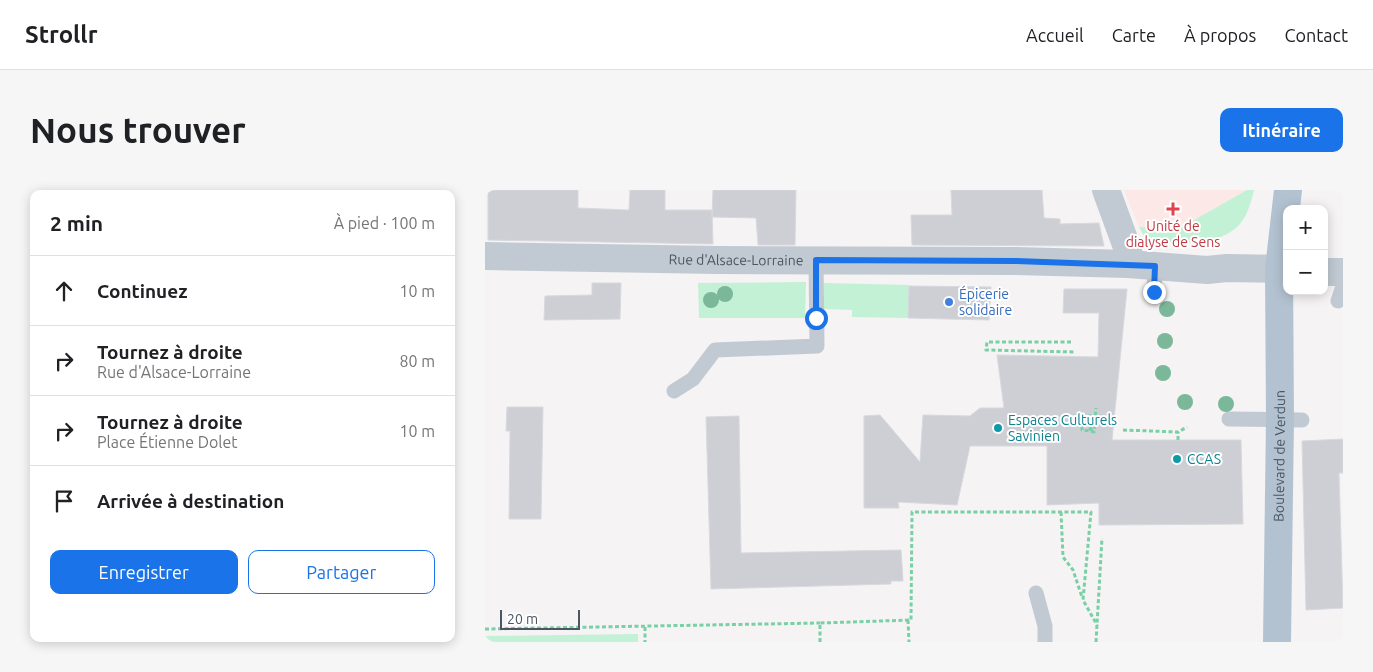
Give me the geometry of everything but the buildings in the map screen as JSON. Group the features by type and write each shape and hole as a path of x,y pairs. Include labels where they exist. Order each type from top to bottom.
{"main road":[{"name":"Boulevard de Verdun","path":"1284,250 1288,190"},
{"name":"Boulevard de Verdun","path":"1277,642 1291,419 1284,295"}],"street":[{"path":"1106,190 1127,250 1128,264"},
{"name":"Rue d'Alsace-Lorraine","path":"485,256 718,260 1016,261 1128,264 1154,279 1207,270 1283,269"},
{"path":"1328,272 1343,272"}],"lane":[{"path":"674,391 693,379 715,350 817,346 816,260"},
{"path":"1338,301 1343,286"},
{"path":"1229,419 1291,419"},
{"path":"1036,593 1045,626 1045,642"}],"path":[{"path":"1071,342 987,342 986,350 1075,352"},
{"path":"1075,416 1091,416 1091,424 1090,431 1082,430 1082,417 1091,417 1091,432 1094,432 1095,408"},
{"path":"1123,430 1178,432 1187,427"},
{"path":"1178,432 1178,440"},
{"path":"485,629 911,620 912,512 1091,512 1083,600"},
{"path":"1061,512 1063,557 1073,570 1083,600 1097,625"},
{"path":"1096,642 1102,538"},
{"path":"908,620 909,642"},
{"path":"820,623 820,642"},
{"path":"645,627 645,642"}],"shaded area":[{"name":"Unité de dialyse de Sens","path":"1124,190 1247,190 1180,228 1139,227"}],"green space":[{"path":"1247,190 1254,190 1250,206 1240,225 1220,237 1192,243 1154,241 1144,236 1139,227 1180,228"},
{"path":"806,282 805,318 699,318 698,283"},
{"path":"824,283 909,285 908,318 852,317 852,310 823,309"},
{"path":"638,634 638,642 485,642 485,636"}],"place":[{"name":"Unité de dialyse de Sens","path":"1173,209"},
{"name":"Épicerie solidaire","path":"949,302"},
{"name":"Espaces Culturels Savinien","path":"998,428"},
{"name":"CCAS","path":"1177,459"}],"route":[{"path":"816,318 816,260 1016,261 1155,266 1154,292"}]}
